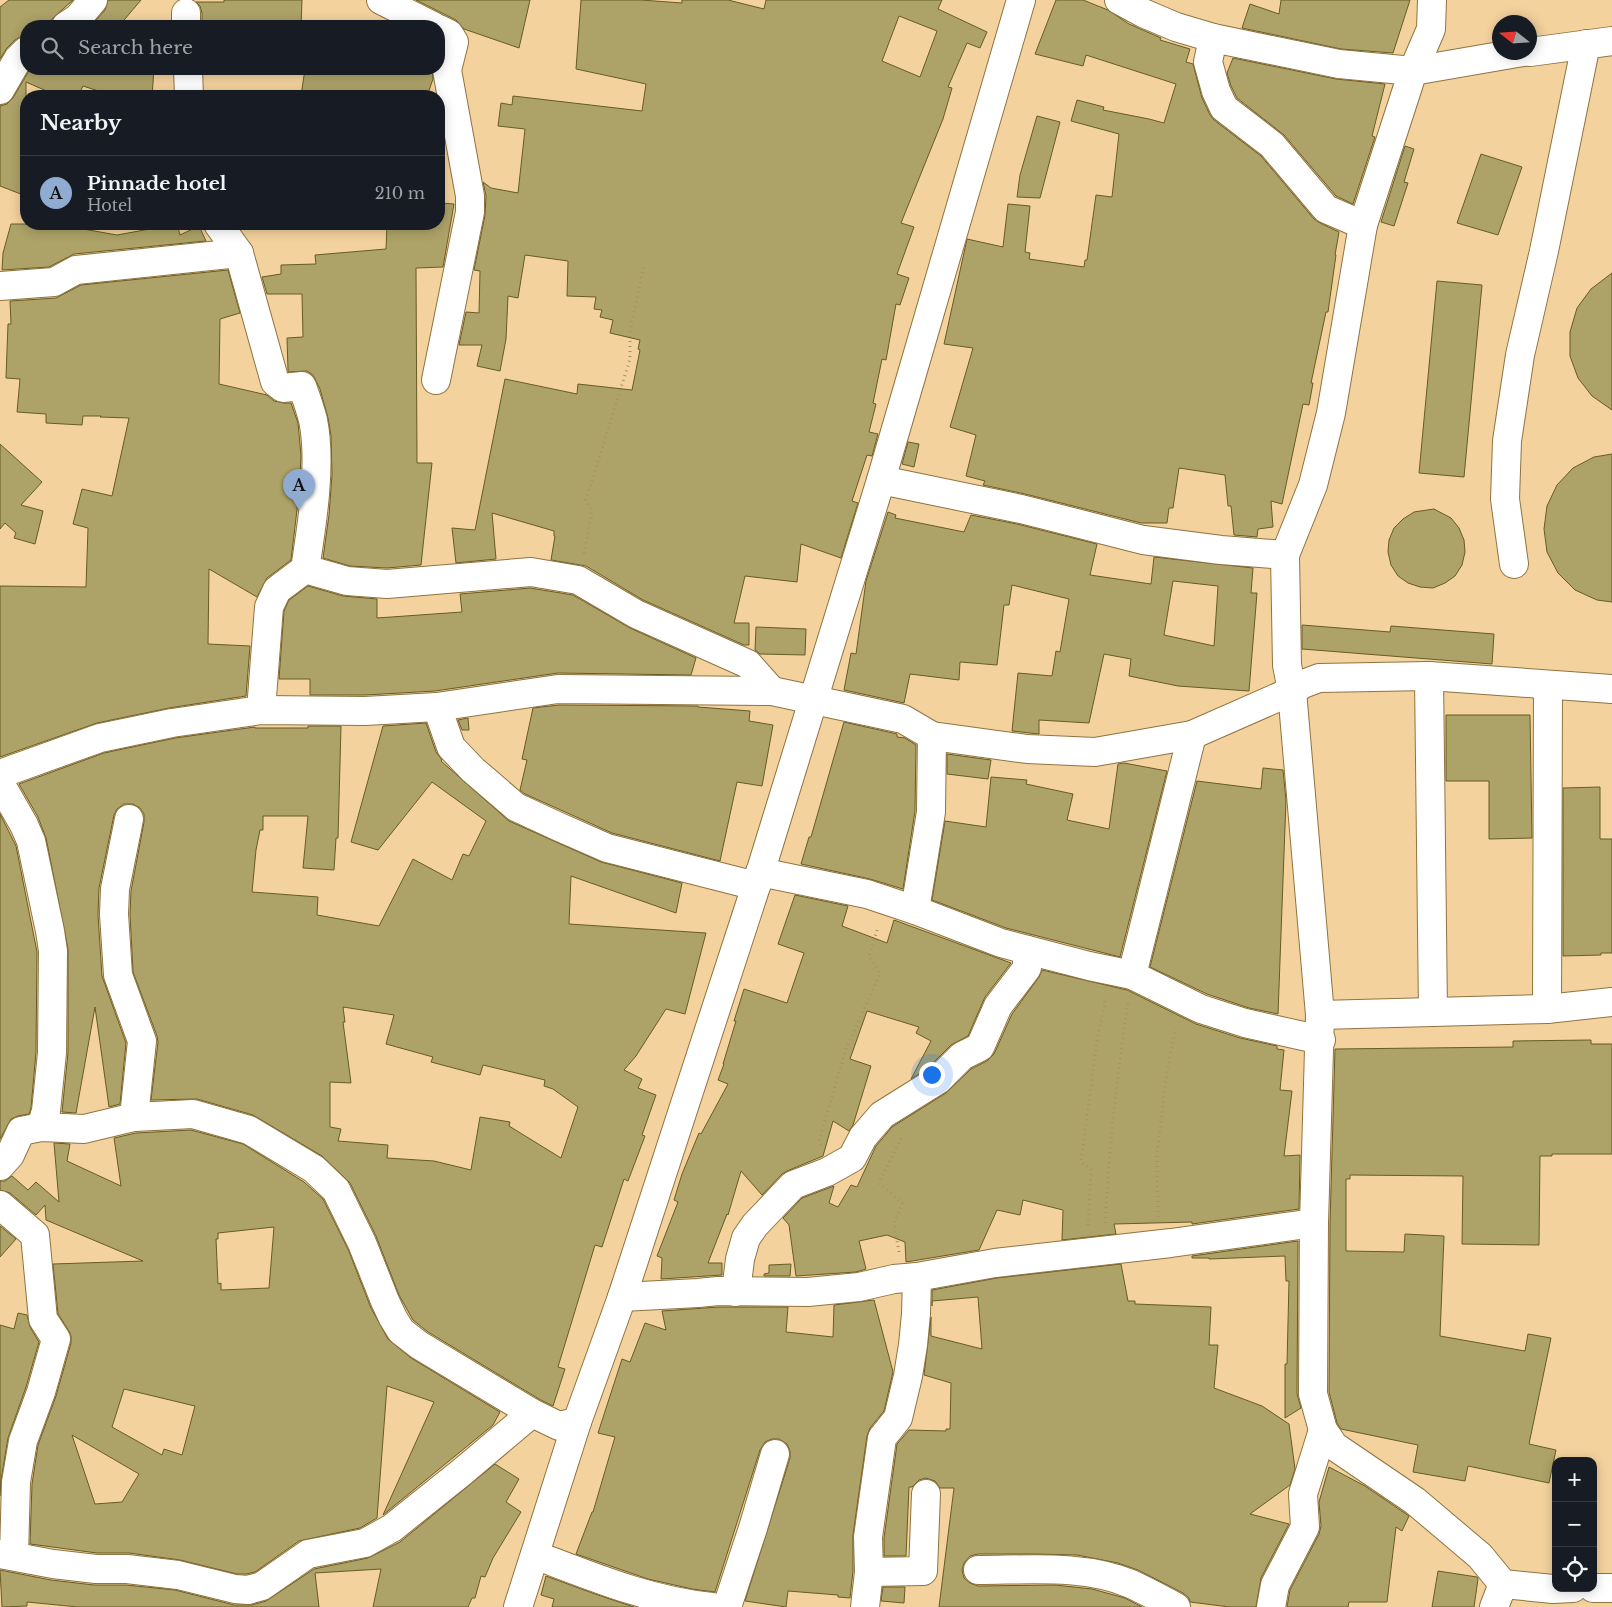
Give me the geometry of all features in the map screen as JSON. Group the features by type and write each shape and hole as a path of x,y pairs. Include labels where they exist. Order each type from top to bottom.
{"street":[{"path":"75,20 93,0"},
{"path":"381,0 421,20"},
{"path":"518,1607 577,1422 622,1297 758,879 881,480 1021,0"},
{"path":"1119,0 1176,27 1213,38 1338,64 1413,71 1492,57"},
{"path":"1432,0 1431,29 1413,71 1363,225 1331,413 1313,485 1285,556 1287,665 1292,691 1321,1028 1314,1223 1313,1394 1323,1430 1334,1446 1415,1501 1480,1556 1498,1595 1552,1589"},
{"path":"436,380 470,212 470,196 447,70 454,42 449,34 445,32"},
{"path":"1213,38 1208,62 1216,92 1224,108 1272,145 1326,209 1363,225"},
{"path":"1514,564 1505,499 1507,441 1520,355 1544,251 1599,42 1537,51"},
{"path":"0,90 20,57"},
{"path":"188,75 189,90"},
{"path":"222,230 239,253 275,382 283,388 302,386 313,420 317,459 313,515 305,570 278,590 269,607 261,710"},
{"path":"0,286 54,282 76,270 239,253"},
{"path":"881,480 1020,509 1143,540 1285,556"},
{"path":"305,570 347,581 387,584 531,572 578,580 636,614 748,664 772,691"},
{"path":"1429,676 1433,1012"},
{"path":"0,774 100,738 172,723 261,710 365,711 437,707 558,689 772,691 903,719 932,736 1027,750 1095,752 1192,735 1319,678 1429,676 1612,689"},
{"path":"1547,1008 1548,685"},
{"path":"437,707 451,746 473,770 516,807 608,848 758,879 867,894 916,910 993,940 1101,969 1132,975 1201,1009 1245,1022 1321,1028 1433,1012 1547,1008 1612,1002"},
{"path":"1132,975 1192,735"},
{"path":"916,910 931,812 932,736"},
{"path":"0,783 31,841 53,951 52,1053 46,1111 41,1127"},
{"path":"129,819 115,888 114,914 118,974 142,1041 134,1117"},
{"path":"736,1292 740,1259 746,1238 756,1225 793,1185 832,1169 852,1158 863,1136 882,1115 938,1080 962,1056 980,1047 998,1006 1027,968 1026,950"},
{"path":"0,1166 10,1155 21,1131 41,1127 84,1129 134,1117 193,1114 249,1130 314,1169 336,1190 362,1244 385,1301 402,1331 419,1344 532,1413 559,1426 577,1422"},
{"path":"0,1205 35,1235 43,1320 56,1339 41,1392 23,1441 7,1555 62,1565 96,1569 127,1569 178,1576 235,1589 248,1590 262,1586 308,1554 365,1543 392,1528 532,1413"},
{"path":"622,1297 698,1294 718,1291 808,1292 858,1287 995,1263 1158,1245 1314,1223"},
{"path":"865,1607 869,1572 868,1537 882,1438 898,1418 913,1345 916,1314 910,1278"},
{"path":"1271,1607 1275,1585 1305,1527 1303,1494 1323,1430"},
{"path":"727,1607 753,1528 774,1454"},
{"path":"869,1572 924,1571 926,1494"},
{"path":"535,1556 628,1590 668,1600 712,1607"},
{"path":"978,1570 1052,1569 1092,1573 1130,1583 1176,1607"},
{"path":"1597,1588 1612,1588"}],"path":[{"path":"578,580 592,512 586,500 630,358 630,332 644,264"},
{"path":"832,1169 819,1141 846,1049 880,974 869,956 886,900"},
{"path":"1096,1252 1091,1170 1081,1162 1098,1033 1105,1004 1101,969"},
{"path":"1096,1252 1132,975"},
{"path":"1158,1245 1157,1155 1167,1070 1182,1000"},
{"path":"904,1131 879,1182 902,1203 894,1224 910,1278"}],"building":[{"path":"9,0 73,0 52,20 20,20 20,37 7,48 0,59 0,7"},
{"path":"108,0 141,0 124,20 96,20 105,10"},
{"path":"224,0 302,0 301,20 202,20 200,6 196,2 224,2"},
{"path":"416,0 530,0 519,48 464,29 456,20"},
{"path":"581,0 641,0 682,3 682,0 728,0 764,9 766,0 942,0 938,9 987,32 980,48 967,43 948,87 952,88 943,119 901,223 914,227 897,274 909,278 900,305 896,304 886,360 882,359 873,403 876,404 869,432 878,434 872,456 867,455 852,501 858,503 841,558 801,544 797,582 745,576 734,623 749,623 749,645 744,645 643,600 586,566 551,560 555,536 554,531 492,513 496,559 456,563 452,528 475,530 505,379 577,394 578,384 632,390 640,350 638,349 640,340 610,333 613,320 600,317 602,310 594,309 596,297 567,296 568,261 525,255 518,298 508,296 506,339 500,371 477,366 482,345 459,345 466,312 479,313 480,271 474,270 485,215 486,196 483,182 491,188 518,193 525,129 498,126 501,103 512,105 513,96 642,111 646,84 576,69","holes":["899,16 937,31 920,77 882,61"]},
{"path":"1056,0 1083,0 1108,10 1129,24 1161,38 1160,40 1190,49 1186,62 1193,64 1202,98 1214,120 1261,156 1314,219 1339,232 1328,312 1326,312 1311,383 1313,383 1309,405 1303,404 1282,504 1271,501 1273,527 1258,529 1257,537 1234,535 1231,506 1228,506 1225,475 1179,468 1173,508 1169,508 1167,523 1141,523 983,485 985,481 966,476 976,435 950,427 973,348 944,344 967,239 1003,247 1008,204 1030,206 1025,252 1030,253 1029,259 1084,267 1085,260 1087,260 1096,195 1112,197 1119,134 1071,121 1077,100 1104,107 1103,110 1164,123 1176,84 1086,55 1083,66 1035,54"},
{"path":"1281,0 1410,0 1393,53 1341,49 1242,28 1250,4 1279,14"},
{"path":"1233,58 1336,79 1385,84 1372,136 1375,137 1353,204 1336,196 1284,135 1237,98 1227,73"},
{"path":"26,75 154,75 152,90 95,90 83,86 81,90 44,90 26,82 26,90 20,90 20,194 0,186 0,106 7,104 13,98"},
{"path":"304,75 433,75 433,79 429,90 302,90"},
{"path":"1037,116 1060,122 1040,198 1017,197 1020,175"},
{"path":"1405,146 1414,149 1404,182 1408,183 1394,226 1381,222"},
{"path":"1481,154 1522,167 1498,235 1457,223"},
{"path":"445,203 454,204 443,267 416,268 417,463 432,463 421,565 387,568 350,566 323,558 332,475 331,436 320,389 313,375 307,371 288,372 287,338 303,337 302,294 267,294 262,277 281,274 281,265 316,264 315,255 386,249 387,230 445,230"},
{"path":"11,224 20,224 20,230 89,230 117,235 144,230 179,230 180,235 191,230 201,230 206,241 74,254 49,267 2,270 3,253"},
{"path":"228,270 240,313 220,319 219,384 267,395 274,401 291,403 298,423 301,456 299,493 291,560 267,578 257,597 209,569 208,644 250,646 246,696 169,708 97,723 0,757 0,586 86,587 88,528 73,524 82,489 112,496 129,418 83,416 82,425 46,423 46,414 17,412 20,379 6,378 8,324 11,324 10,301 56,298 81,285"},
{"path":"1612,273 1612,410 1592,396 1578,378 1570,356 1570,332 1577,308 1591,289"},
{"path":"1437,281 1482,285 1464,477 1419,473"},
{"path":"908,442 919,444 914,467 902,464"},
{"path":"0,444 42,482 21,505 43,511 35,544 14,538 16,533 5,523 0,529"},
{"path":"1612,454 1612,602 1597,600 1575,590 1558,573 1547,552 1544,529 1547,506 1557,485 1573,468 1594,457"},
{"path":"1434,509 1451,518 1459,528 1464,540 1465,552 1462,565 1455,576 1433,588 1420,587 1408,583 1398,576 1391,565 1388,552 1389,540 1394,528 1403,519 1414,512"},
{"path":"888,512 896,515 895,518 964,532 971,515 1017,524 1097,544 1090,575 1151,584 1154,557 1253,568 1251,593 1257,593 1249,691 1178,686 1129,676 1131,659 1104,654 1089,723 1039,720 1039,734 1012,731 1018,673 1052,676 1056,651 1060,652 1069,599 1012,585 1009,605 1004,605 997,665 960,662 959,680 910,674 904,703 844,690 851,653 856,654 866,581","holes":["1173,581 1218,586 1214,646 1164,635"]},
{"path":"308,586 343,596 377,599 377,618 462,612 460,594 530,588 573,595 630,628 696,658 691,675 558,673 435,691 365,695 310,695 310,679 279,679 284,611 289,600"},
{"path":"1302,625 1390,632 1391,626 1494,634 1492,664 1302,649"},
{"path":"756,627 806,629 805,655 760,654 755,650"},
{"path":"559,705 698,706 750,711 749,721 773,725 762,786 737,782 720,861 612,833 525,794 520,790 527,760 522,759 533,708"},
{"path":"1446,715 1530,715 1532,838 1489,839 1489,781 1446,781"},
{"path":"468,718 469,730 462,730 458,720"},
{"path":"844,722 897,734 897,737 905,738 916,745 915,811 903,889 870,879 801,864 809,837 811,837"},
{"path":"426,723 441,761 509,821 601,862 682,883 676,913 571,876 569,924 706,933 685,1014 666,1009 636,1056 624,1070 642,1079 638,1088 656,1095 642,1135 645,1136 628,1181 624,1179 602,1247 595,1245 558,1367 565,1369 553,1406 428,1332 413,1320 399,1295 376,1236 350,1183 322,1156 253,1115 197,1099 151,1100 158,1042 133,972 130,914 131,891 144,814 140,808 133,804 124,804 117,809 114,815 99,888 98,915 102,976 126,1043 120,1104 109,1107 95,1007 76,1113 62,1112 68,1053 68,949 46,838 38,817 19,784 104,753 175,738 255,727 308,728 308,726 341,726 338,838 336,838 334,870 303,868 308,816 263,816 263,830 260,830 256,850 252,892 318,897 317,915 379,926 413,859 452,880 463,854 469,856 486,821 432,782 378,850 351,842 383,726","holes":["343,1007 394,1015 386,1044 433,1057 431,1062 480,1075 483,1065 545,1080 544,1086 553,1089 578,1107 561,1158 509,1126 510,1122 480,1117 471,1170 434,1161 387,1158 388,1145 338,1141 341,1129 330,1127 330,1082 351,1083 343,1022 345,1022"]},
{"path":"947,754 991,760 988,779 947,774"},
{"path":"1124,763 1167,771 1120,957 1006,928 932,900 945,821 986,827 991,777 1027,780 1026,784 1073,794 1067,820 1109,829 1118,764"},
{"path":"1263,768 1283,770 1286,800 1278,1014 1249,1008 1207,994 1150,967 1197,781 1261,789"},
{"path":"1600,787 1600,839 1612,839 1612,953 1563,956 1563,788"},
{"path":"0,814 16,846 37,952 36,1052 31,1108 29,1114 11,1119 0,1139"},
{"path":"795,895 848,906 842,926 887,943 894,920 1011,963 985,997 968,1036 951,1045 928,1068 911,1079 931,1041 916,1033 919,1027 867,1011 850,1059 871,1066 853,1125 849,1131 833,1121 823,1156 782,1174 762,1195 741,1171 728,1215 708,1263 722,1263 722,1275 661,1279 662,1258 657,1256 678,1202 674,1200 682,1174 699,1133 701,1134 728,1084 718,1080 744,989 787,1003 804,953 778,944"},
{"path":"1042,970 1127,990 1196,1024 1240,1038 1277,1046 1277,1049 1284,1050 1280,1090 1292,1091 1284,1156 1300,1155 1299,1209 1192,1224 1192,1222 1114,1224 1116,1234 1062,1240 1063,1210 1023,1200 1020,1215 997,1210 979,1250 906,1262 905,1242 887,1235 859,1241 866,1269 856,1272 796,1276 789,1225 783,1218 802,1198 834,1186 829,1203 838,1207 851,1185 857,1187 876,1146 892,1127 946,1093 971,1069 987,1061 994,1054 1012,1014"},
{"path":"1591,1040 1591,1044 1612,1044 1612,1154 1552,1154 1552,1156 1540,1156 1539,1245 1462,1244 1463,1176 1350,1175 1350,1179 1346,1179 1346,1251 1404,1252 1405,1234 1444,1236 1440,1336 1525,1351 1528,1334 1551,1338 1529,1444 1556,1450 1555,1457 1552,1457 1549,1483 1468,1466 1465,1481 1413,1472 1418,1445 1341,1429 1337,1423 1329,1392 1330,1223 1335,1049 1513,1047 1513,1041"},
{"path":"191,1130 243,1144 304,1182 323,1199 348,1249 371,1308 388,1339 411,1358 500,1412 493,1425 383,1515 434,1402 387,1386 377,1518 360,1528 299,1541 255,1572 237,1574 180,1560 129,1553 97,1553 30,1544 32,1484 38,1445 56,1396 71,1343 69,1331 58,1314 53,1264 143,1261 46,1220 45,1205 36,1215 10,1193 0,1190 0,1181 5,1181 12,1176 28,1190 36,1182 59,1202 54,1143 70,1144 67,1161 121,1186 114,1138 136,1133","holes":["274,1227 269,1288 221,1290 221,1283 218,1284 216,1239 218,1239 218,1233","124,1389 195,1406 182,1455 164,1449 162,1455 112,1427","72,1435 139,1474 122,1502 95,1504"]},
{"path":"0,1226 16,1239 0,1257"},
{"path":"1298,1241 1297,1394 1301,1408 1285,1418 1285,1364 1287,1364 1289,1281 1286,1281 1285,1256 1209,1259 1192,1258 1192,1256"},
{"path":"791,1264 790,1276 764,1276 764,1274 769,1273 769,1265"},
{"path":"1121,1264 1128,1301 1135,1301 1135,1304 1211,1307 1209,1345 1218,1345 1214,1388 1262,1406 1289,1424 1295,1469 1290,1485 1250,1514 1289,1524 1261,1578 1256,1607 1230,1607 1190,1602 1189,1598 1183,1593 1138,1570 1118,1563 1077,1555 978,1554 970,1556 964,1563 962,1570 964,1578 978,1586 1055,1585 1092,1589 1125,1598 1142,1607 939,1607 954,1488 940,1488 935,1481 926,1478 919,1480 912,1487 909,1487 906,1556 884,1556 884,1538 897,1444 909,1430 946,1431 946,1429 950,1429 951,1383 924,1375 931,1317 931,1336 982,1349 978,1297 932,1301 932,1290 997,1278"},
{"path":"874,1300 893,1372 884,1411 870,1428 867,1436 853,1535 853,1571 850,1598 838,1597 838,1595 788,1591 786,1607 745,1601 790,1458 787,1444 779,1439 765,1442 760,1450 715,1592 648,1579 576,1554 593,1512 615,1437 598,1433 622,1359 630,1362 645,1323 666,1330 662,1311 719,1307 788,1307 786,1332 833,1337 834,1305"},
{"path":"18,1313 27,1315 30,1327 39,1342 8,1438 0,1496 0,1325 14,1329"},
{"path":"495,1464 519,1479 506,1502 521,1512 493,1558 485,1577 481,1576 475,1598 472,1598 468,1607 373,1607 381,1569 315,1573 319,1607 78,1607 27,1602 27,1606 2,1607 0,1570 51,1580 94,1585 126,1585 175,1590 234,1605 252,1605 266,1601 314,1569 368,1558 400,1542"},
{"path":"1329,1467 1365,1486 1409,1516 1402,1531 1396,1527 1387,1602 1349,1602 1348,1607 1287,1607 1290,1590 1319,1534 1321,1526 1319,1502"},
{"path":"1438,1571 1477,1577 1474,1607 1432,1607"},
{"path":"546,1576 634,1607 552,1607 554,1599 541,1595"},
{"path":"883,1587 905,1587 904,1603 881,1601"}],"place":[{"name":"Pinnade hotel","path":"299,510"}]}
